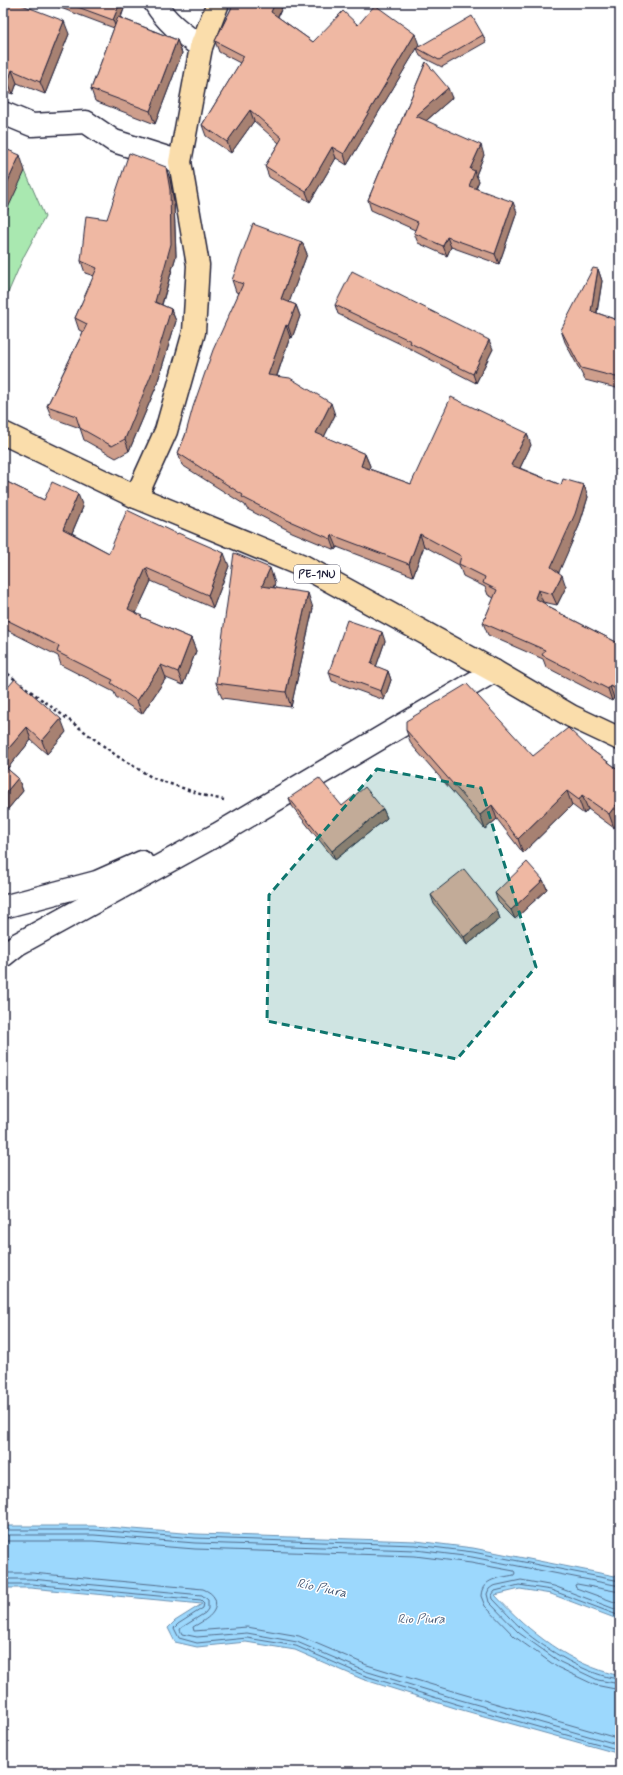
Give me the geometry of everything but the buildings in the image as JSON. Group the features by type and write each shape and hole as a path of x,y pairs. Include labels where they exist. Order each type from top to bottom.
{"main road":[{"path":"136,497 166,430 194,332 198,265 180,162 201,47 218,3"},
{"name":"PE-1NU","path":"3,433 136,497 303,566 494,671 571,716 620,739"}],"street":[{"path":"155,3 164,17 180,32 201,47"},
{"path":"3,113 32,125 86,122 114,141 180,162"},
{"path":"3,956 18,944 218,834 494,671"},
{"path":"3,908 97,882 155,856 218,834"}],"path":[{"path":"3,670 117,756 153,778 206,796 263,808"}],"highlighted area":[{"path":"377,769 481,788 536,967 457,1059 267,1021 269,895"}],"green space":[{"path":"3,160 25,171 45,217 24,256 8,293 3,297"}],"water":[{"name":"Rio Piura","path":"3,1526 94,1526 196,1534 416,1541 473,1548 620,1577 620,1620 551,1594 520,1589 495,1595 536,1634 567,1655 601,1671 620,1676 620,1754 455,1708 362,1679 295,1650 246,1642 197,1647 175,1642 168,1628 175,1621 202,1604 30,1588 3,1588"}],"water label":[{"name":"Río Piura","path":"322,1587"}]}
